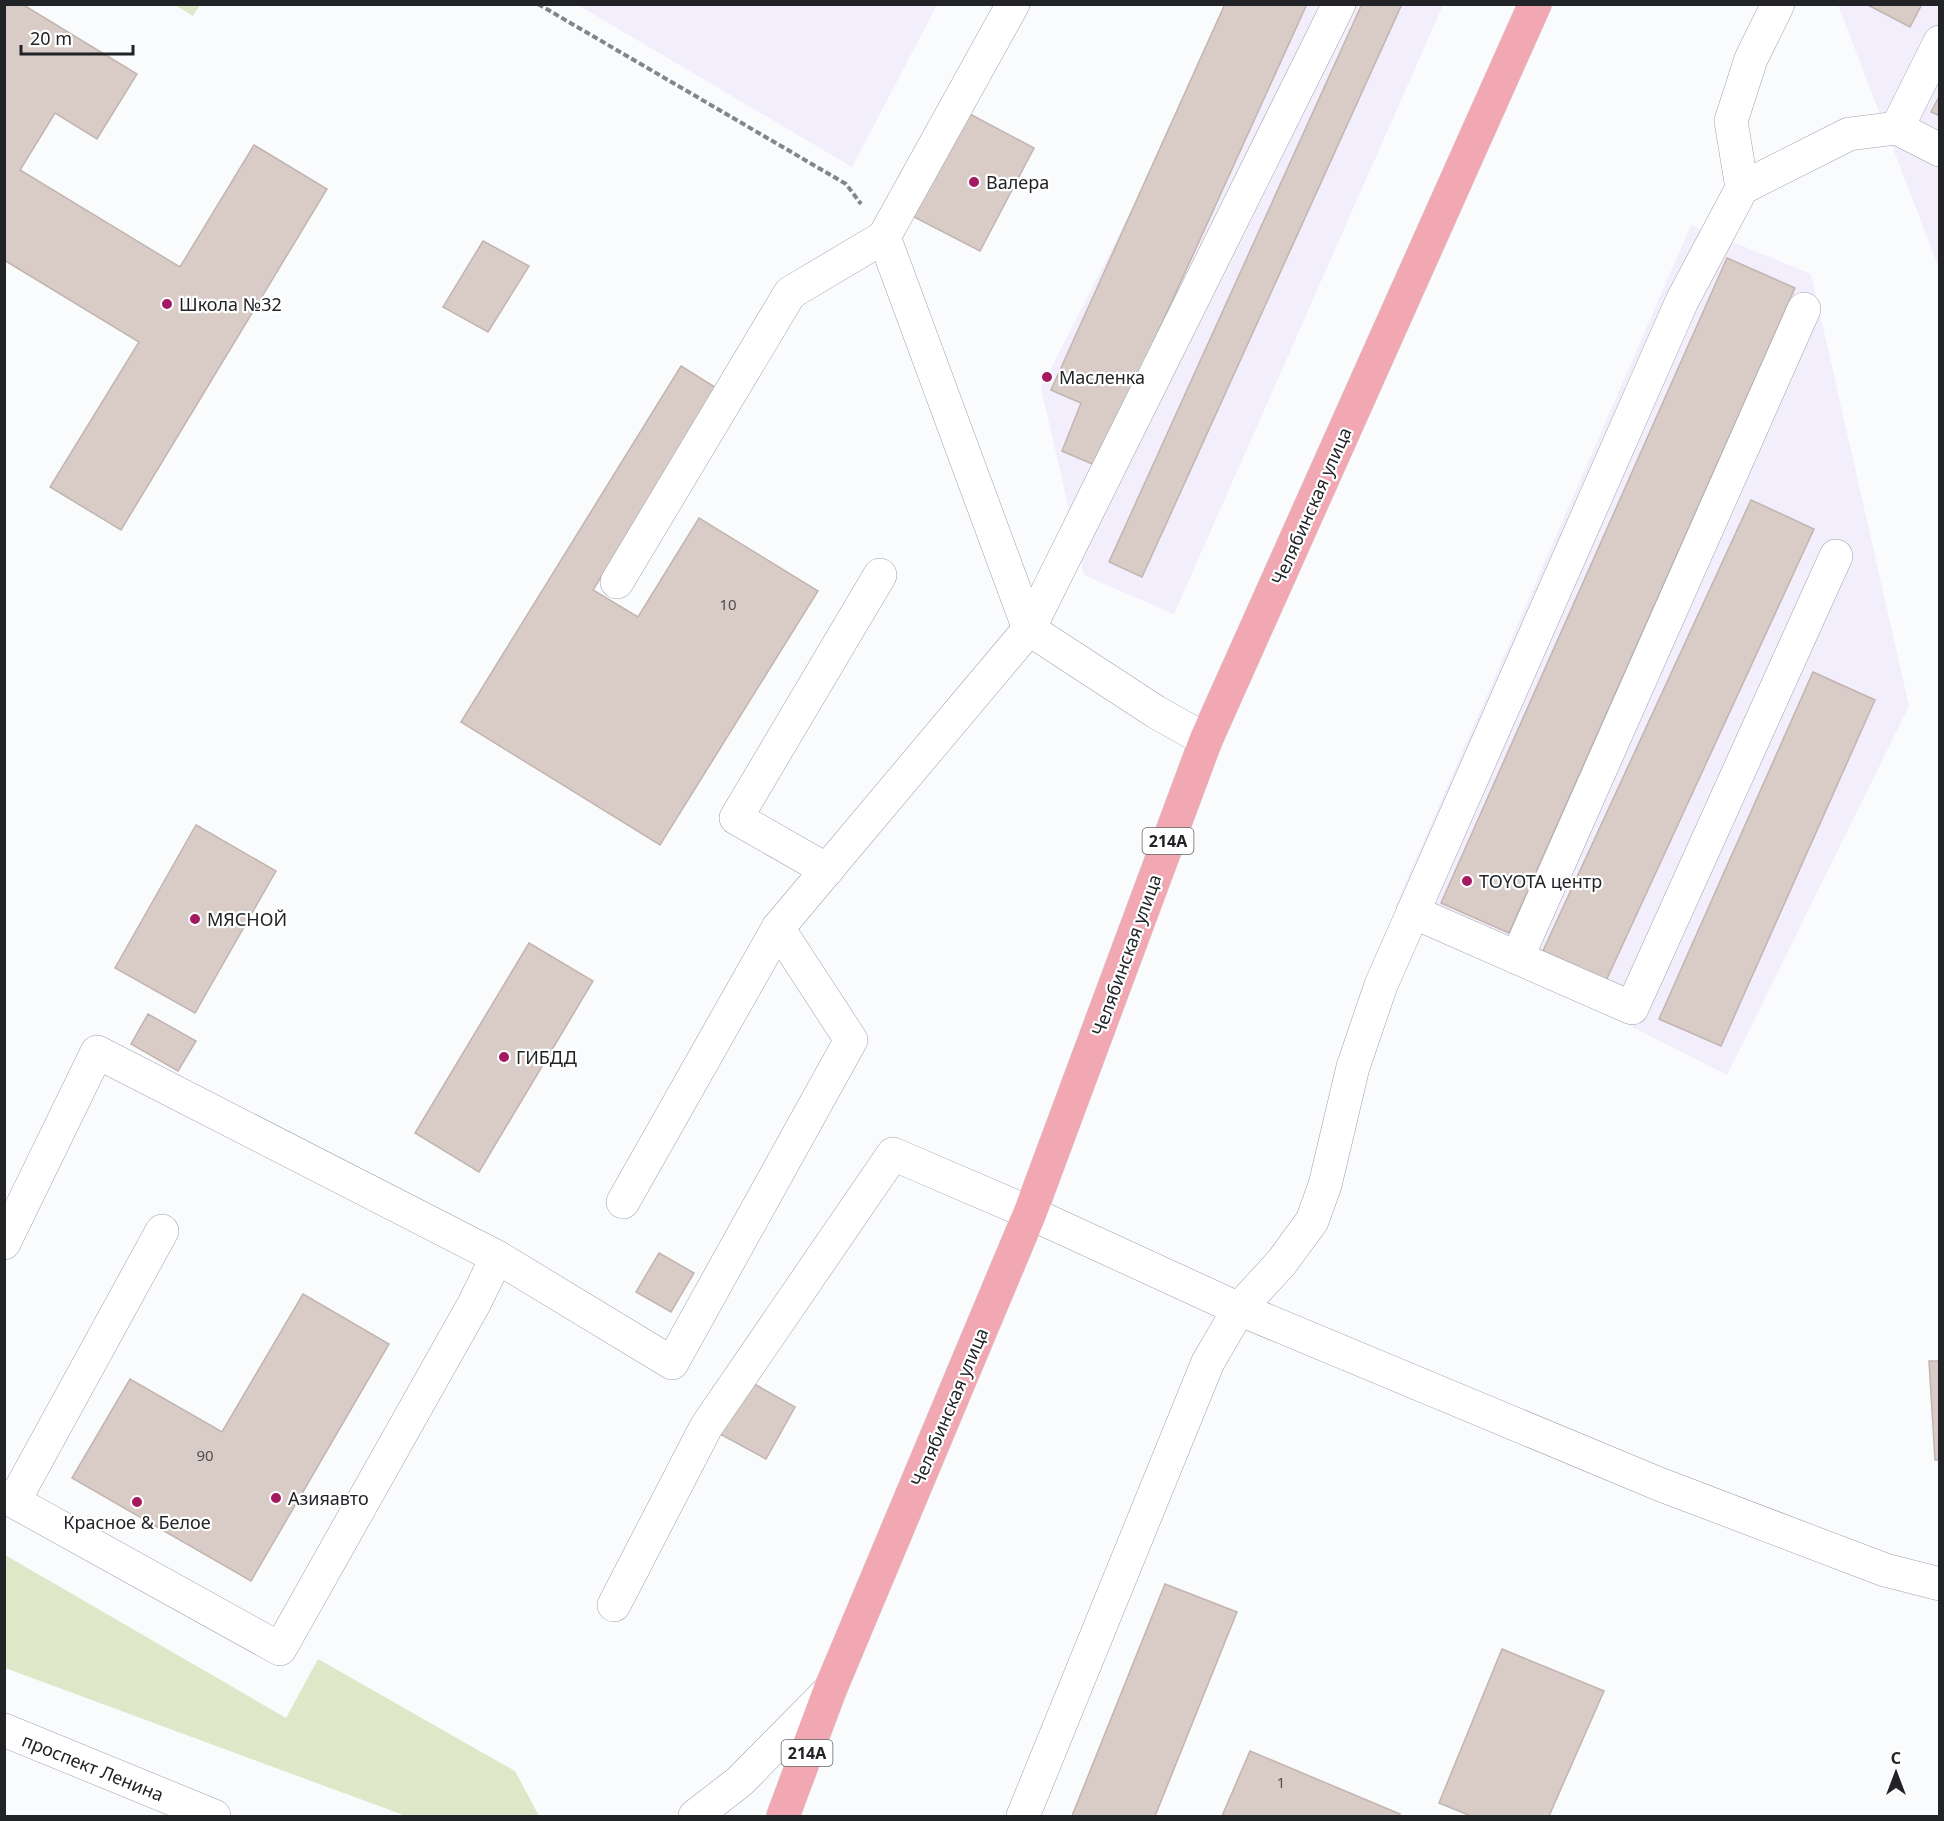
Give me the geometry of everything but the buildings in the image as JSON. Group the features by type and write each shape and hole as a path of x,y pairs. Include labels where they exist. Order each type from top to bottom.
{"main road":[{"name":"Челябинская улица","path":"783,1816 830,1690 1030,1213 1206,741 1535,4"},
{"path":"809,1816 830,1690"}],"street":[{"path":"617,582 789,292 884,237 1013,4"},
{"path":"623,1202 778,928 1029,629 1339,4"},
{"path":"1742,188 1731,121 1751,59 1778,4"},
{"path":"1897,128 1940,42"},
{"path":"1023,1816 1208,1362 1239,1309 1282,1262 1312,1221 1325,1185 1353,1066 1381,985 1682,301 1742,188 1849,135 1897,128 1940,150"},
{"path":"884,237 1029,629 1156,712 1206,741"},
{"path":"1517,958 1804,309"},
{"path":"1413,912 1632,1008 1836,556"},
{"path":"827,870 736,818 880,575"},
{"path":"4,1243 97,1052 497,1257 672,1363 850,1040 778,928"},
{"path":"614,1605 706,1427 893,1154 1030,1213 1239,1309 1659,1484 1885,1570 1940,1584"},
{"path":"162,1231 9,1499 280,1650 474,1304 497,1257"},
{"path":"695,1816 739,1782 830,1690"},
{"name":"проспект Ленина","path":"4,1730 214,1816"}],"path":[{"path":"538,4 846,184 884,237"}],"shaded area":[{"path":"937,4 852,167 578,5"},
{"path":"1236,5 1443,5 1174,614 1084,575 1041,388"},
{"path":"1838,5 1939,5 1939,268"},
{"path":"1691,225 1811,274 1909,706 1727,1075 1395,907"}],"green space":[{"path":"175,5 200,5 193,16"},
{"path":"5,1555 286,1718 318,1659 515,1771 539,1816 406,1816 5,1668"}],"place":[{"name":"Валера","path":"974,182"},
{"name":"Школа №32","path":"167,304"},
{"name":"Масленка","path":"1047,377"},
{"name":"TOYOTA центр","path":"1467,881"},
{"name":"МЯСНОЙ","path":"195,919"},
{"name":"ГИБДД","path":"504,1057"},
{"name":"Азияавто","path":"276,1498"},
{"name":"Красное & Белое","path":"137,1502"}]}
